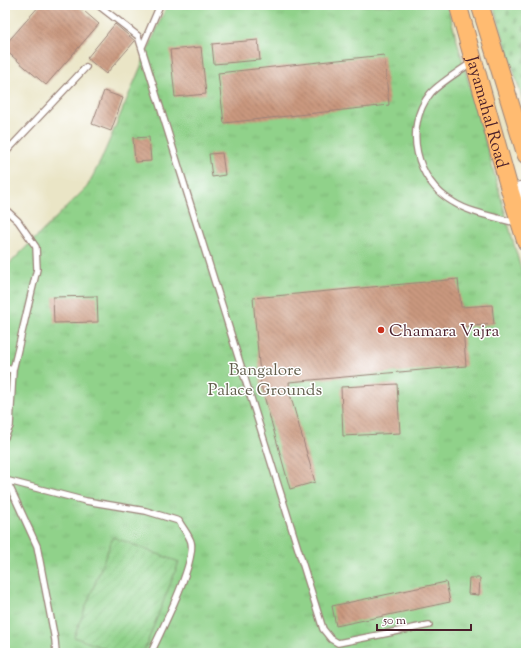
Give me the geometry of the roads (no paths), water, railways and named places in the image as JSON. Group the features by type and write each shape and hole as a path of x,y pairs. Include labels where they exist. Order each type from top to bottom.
{"main road":[{"name":"Jayamahal Road","path":"458,5 473,62 519,195 520,224 526,242"},
{"name":"Jayamahal Road","path":"480,5 526,156"}],"lane":[{"path":"98,5 138,36 142,47 323,629 331,639 338,643 430,624"},
{"path":"142,47 160,5"},
{"path":"473,62 431,92 425,102 417,123 416,146 418,158 422,168 435,188 452,202 462,207 520,224"},
{"path":"5,153 86,67"},
{"path":"5,209 18,221 36,247 37,261 37,269 13,370 10,426 5,437"},
{"path":"5,368 13,370"},
{"path":"6,480 36,546 55,640 56,653"},
{"path":"6,480 86,501 146,511 178,521 191,542 192,553 184,578 151,653"}],"place":[{"name":"Chamara Vajra","path":"381,330"}],"park label":[{"name":"Bangalore Palace Grounds","path":"265,379"}]}
